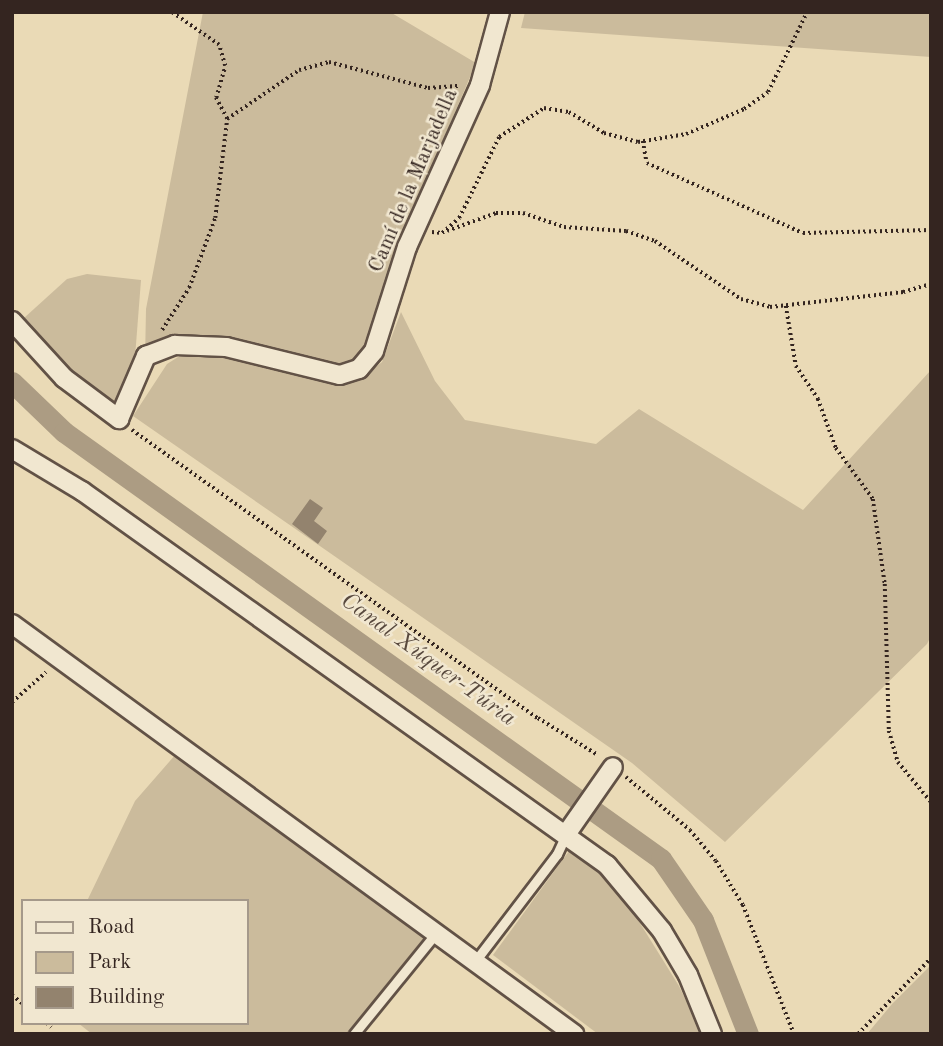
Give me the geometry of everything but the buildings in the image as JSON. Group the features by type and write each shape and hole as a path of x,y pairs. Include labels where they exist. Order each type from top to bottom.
{"street":[{"name":"Camí de la Marjadella","path":"146,356 175,345 226,347 340,374 359,369 374,351 414,230 480,85 500,12"},
{"path":"12,321 64,378 119,419 146,356"},
{"path":"12,449 82,491 567,833 607,865 662,931 688,975 712,1034"},
{"path":"12,624 58,662 476,960 574,1034"},
{"path":"567,833 612,768"}],"lane":[{"path":"476,960 557,854 567,833"},
{"path":"354,1034 437,932"}],"path":[{"path":"146,356 189,288 215,218 227,119 216,98 225,66 219,45 171,12"},
{"path":"442,233 460,218 499,137 544,108 569,111 604,132 643,141 687,134 744,109 768,92 807,12"},
{"path":"227,119 299,69 329,62 428,88 480,85"},
{"path":"643,141 647,163 803,233 931,230"},
{"path":"414,230 442,233 496,213 523,213 564,227 626,231 654,240 741,299 786,306 903,292 931,284"},
{"path":"786,306 796,366 818,398 836,449 873,499 885,584 889,731 898,762 931,802"},
{"path":"119,419 272,533 612,768 690,830 716,861 743,905 794,1034"},
{"path":"12,702 58,662"},
{"path":"858,1034 931,958"}],"green space":[{"path":"203,12 390,12 476,63 410,218 370,337 351,360 340,365 187,337 160,341 145,360 146,309"},
{"path":"525,12 931,12 931,57 521,28"},
{"path":"87,274 141,280 134,370 121,400 113,402 55,357 24,318 67,279"},
{"path":"401,312 435,381 465,420 596,444 639,409 803,510 931,370 931,636 927,644 725,842 632,763 133,416 167,364 186,352 220,353 347,379 362,378 382,362"},
{"path":"176,754 424,938 348,1034 92,1034 81,1025 248,1025 248,899 88,899 135,801"},
{"path":"569,851 609,880 625,899 679,986 702,1034 598,1034 493,955"},
{"path":"931,965 931,1034 867,1034 892,1004"}],"waterway":[{"name":"Canal Xúquer-Túria","path":"12,382 64,432 661,859 703,920 748,1034"}]}
